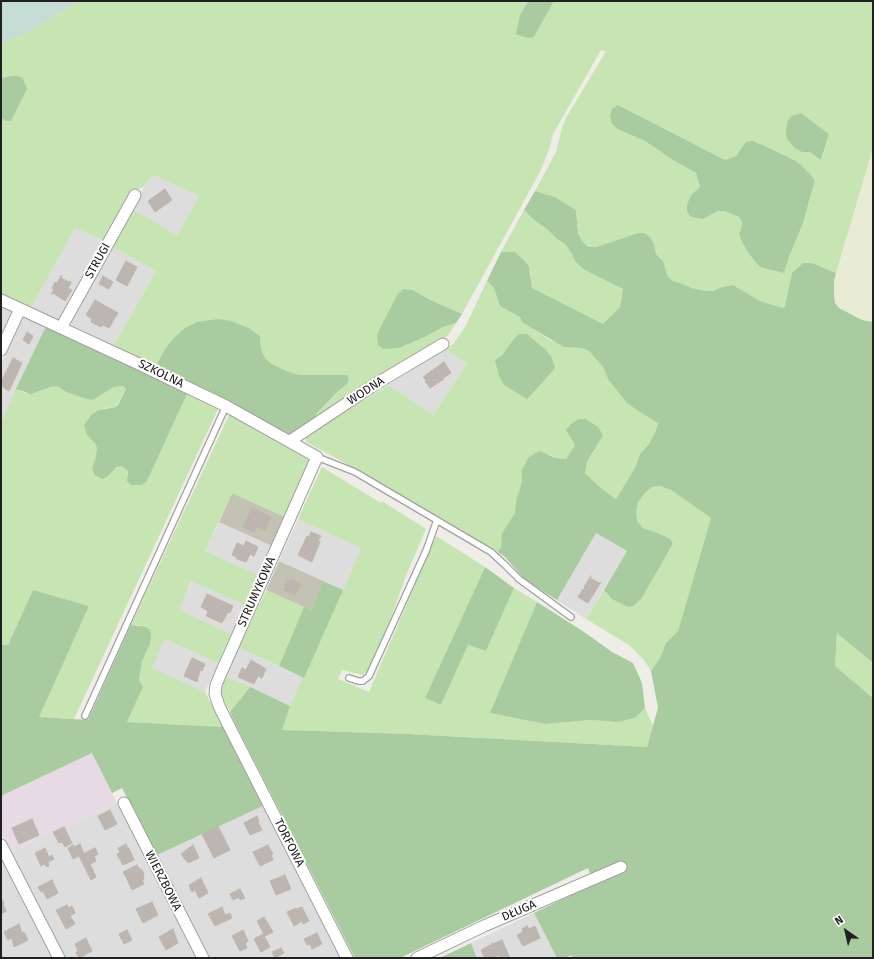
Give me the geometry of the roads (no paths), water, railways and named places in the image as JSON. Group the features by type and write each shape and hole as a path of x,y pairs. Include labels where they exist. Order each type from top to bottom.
{"street":[{"name":"STRUGI","path":"61,328 134,195"},
{"name":"SZKOLNA","path":"1,300 142,365 226,406 316,457"},
{"path":"1,350 20,309"},
{"name":"WODNA","path":"290,441 374,385 443,344"},
{"name":"STRUMYKOWA","path":"230,728 215,694 216,685 316,457"},
{"name":"TORFOWA","path":"230,728 347,958"},
{"name":"WIERZBOWA","path":"124,803 202,958"},
{"path":"1,845 59,958"},
{"name":"DŁUGA","path":"417,958 484,926 621,867"}],"lane":[{"path":"86,716 226,406"},
{"path":"316,457 355,472 491,552 518,579 571,617"},
{"path":"349,678 363,681 369,676 426,551 437,520"}]}
